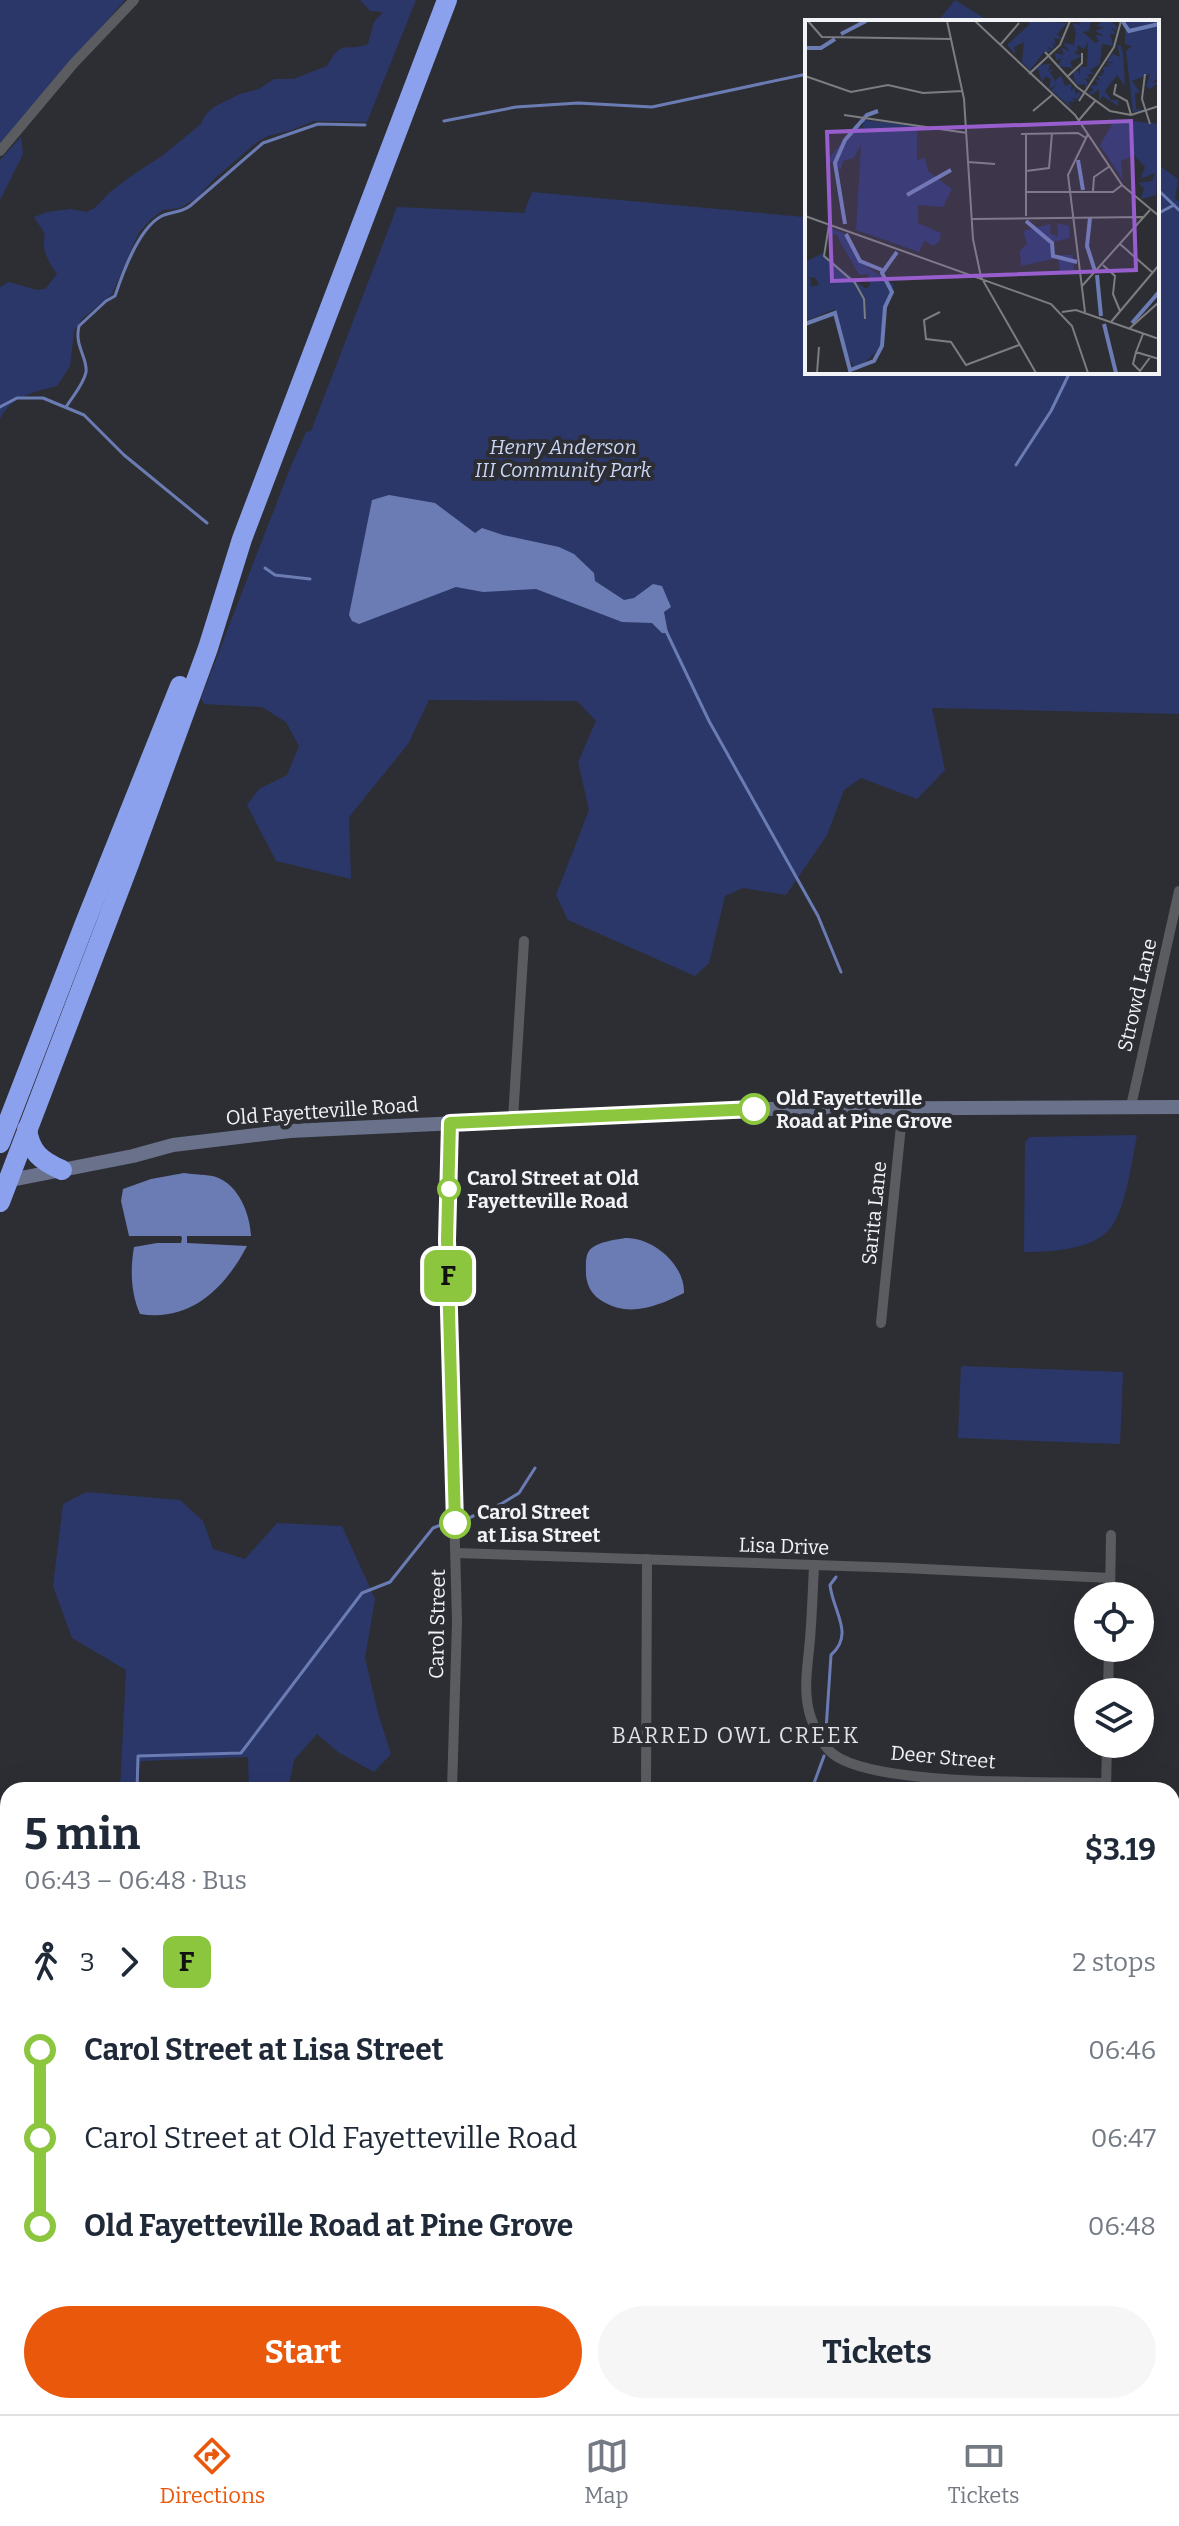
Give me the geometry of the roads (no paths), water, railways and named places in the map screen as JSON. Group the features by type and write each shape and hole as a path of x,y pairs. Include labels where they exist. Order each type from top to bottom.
{"highway":[{"path":"0,1202 4,1182 129,864 208,648 242,539 447,0"},
{"path":"0,1143 220,585 242,539"},
{"path":"27,1129 35,1153 62,1170"}],"street":[{"path":"0,151 74,63 134,0"},
{"name":"Strowd Lane","path":"1131,1106 1179,891"},
{"path":"513,1119 524,941"},
{"name":"Sarita Lane","path":"881,1323 901,1107"},
{"name":"Old Fayetteville Road","path":"4,1182 173,1145 290,1131 751,1109 1179,1107"},
{"name":"Carol Street","path":"450,1123 447,1240 457,1622 452,1782"},
{"path":"1110,1582 1111,1535"},
{"name":"Lisa Drive","path":"456,1553 1110,1578"},
{"path":"646,1782 647,1559"},
{"name":"Deer Street","path":"814,1565 806,1688 811,1717 831,1753 864,1767 914,1776 1013,1782"},
{"path":"1106,1782 1107,1758"}],"waterway":[{"path":"444,121 516,107 578,103 652,107 805,74"},
{"path":"66,407 86,372 78,340 79,326 115,296 132,252 152,223 164,215 190,206 263,143 318,124 365,125"},
{"path":"1159,191 1179,210"},
{"path":"1159,213 1174,205"},
{"path":"1016,465 1051,411 1069,374"},
{"path":"0,407 17,398 43,398 84,415 124,455 207,523"},
{"path":"265,568 275,575 310,579"},
{"path":"666,631 709,721 818,916 841,972"},
{"path":"464,1520 519,1493 535,1468"},
{"path":"137,1782 138,1756 241,1753 362,1593 390,1582 433,1528 448,1522"},
{"path":"829,1739 826,1730 831,1655 838,1647 842,1631 830,1585 836,1577"},
{"path":"814,1782 824,1756"}],"place":[{"name":"Old Fayetteville Road at Pine Grove","path":"754,1109"},
{"name":"Carol Street at Old Fayetteville Road","path":"449,1189"},
{"name":"Carol Street at Lisa Street","path":"455,1523"}],"district":[{"name":"BARRED OWL CREEK","path":"736,1735"}],"park label":[{"name":"Henry Anderson III Community Park","path":"563,458"}]}
